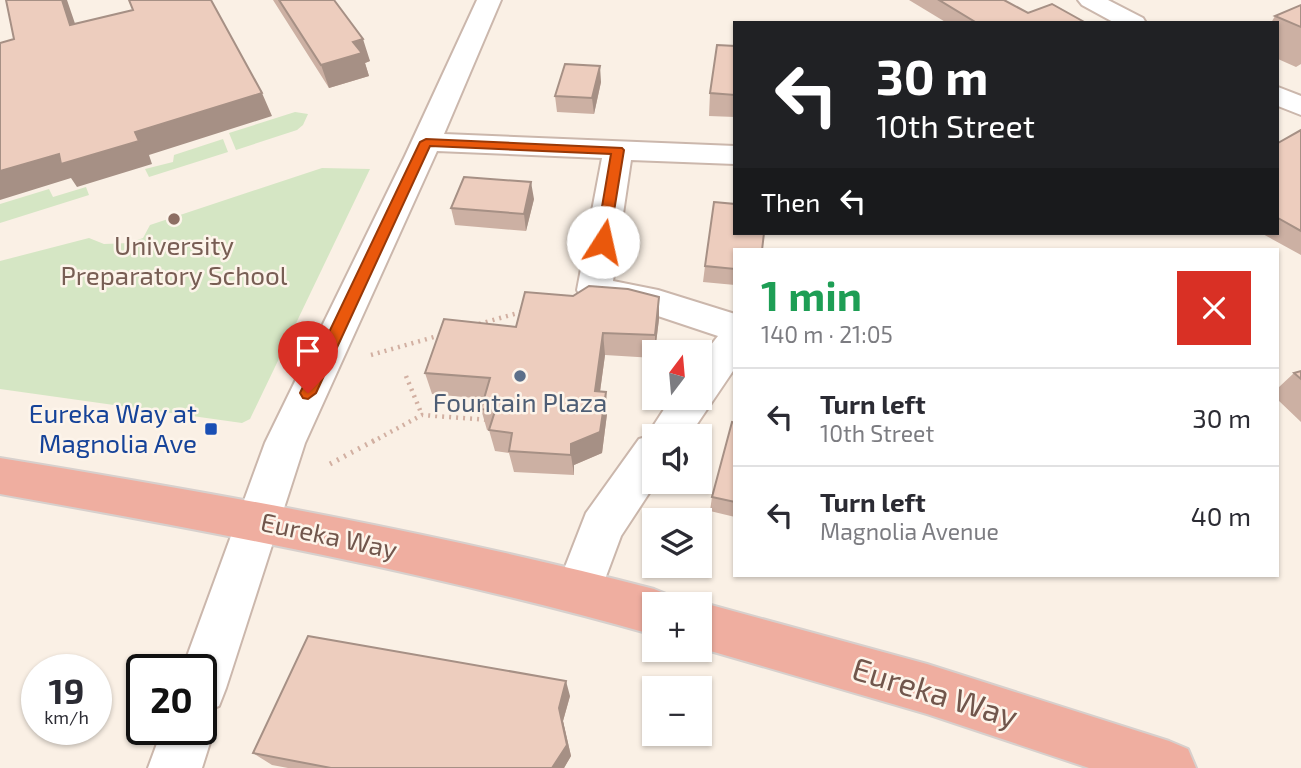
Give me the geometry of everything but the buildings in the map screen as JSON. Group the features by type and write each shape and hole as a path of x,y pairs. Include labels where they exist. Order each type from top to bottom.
{"highway":[{"name":"Eureka Way","path":"0,476 257,522 579,590 642,608"},
{"name":"Eureka Way","path":"712,628 927,689 1169,768"}],"street":[{"path":"212,654 285,443 426,142 489,0"},
{"path":"1090,0 1130,21"},
{"path":"426,142 733,155"},
{"path":"618,150 594,290 658,303 733,327"},
{"path":"712,372 733,343"},
{"path":"579,590 601,527 642,468"},
{"path":"175,768 183,745"}],"path":[{"path":"472,326 534,308"},
{"path":"371,355 446,334"},
{"path":"405,376 422,415"},
{"path":"330,464 422,415 490,420"}],"green space":[{"path":"295,112 308,114 303,125 297,130 236,150 229,133"},
{"path":"223,139 228,152 149,177 145,169 173,162 174,155"},
{"path":"322,168 370,169 250,419 242,423 0,389 0,261 89,238 104,244 129,243 143,238 150,225"},
{"path":"86,187 89,195 0,223 0,204 49,189 53,197"}],"place":[{"name":"University Preparatory School","path":"174,219"},
{"name":"Fountain Plaza","path":"520,376"},
{"name":"Eureka Way at Magnolia Ave","path":"211,429"}],"route":[{"path":"308,393 426,142 618,150 603,242"}]}
